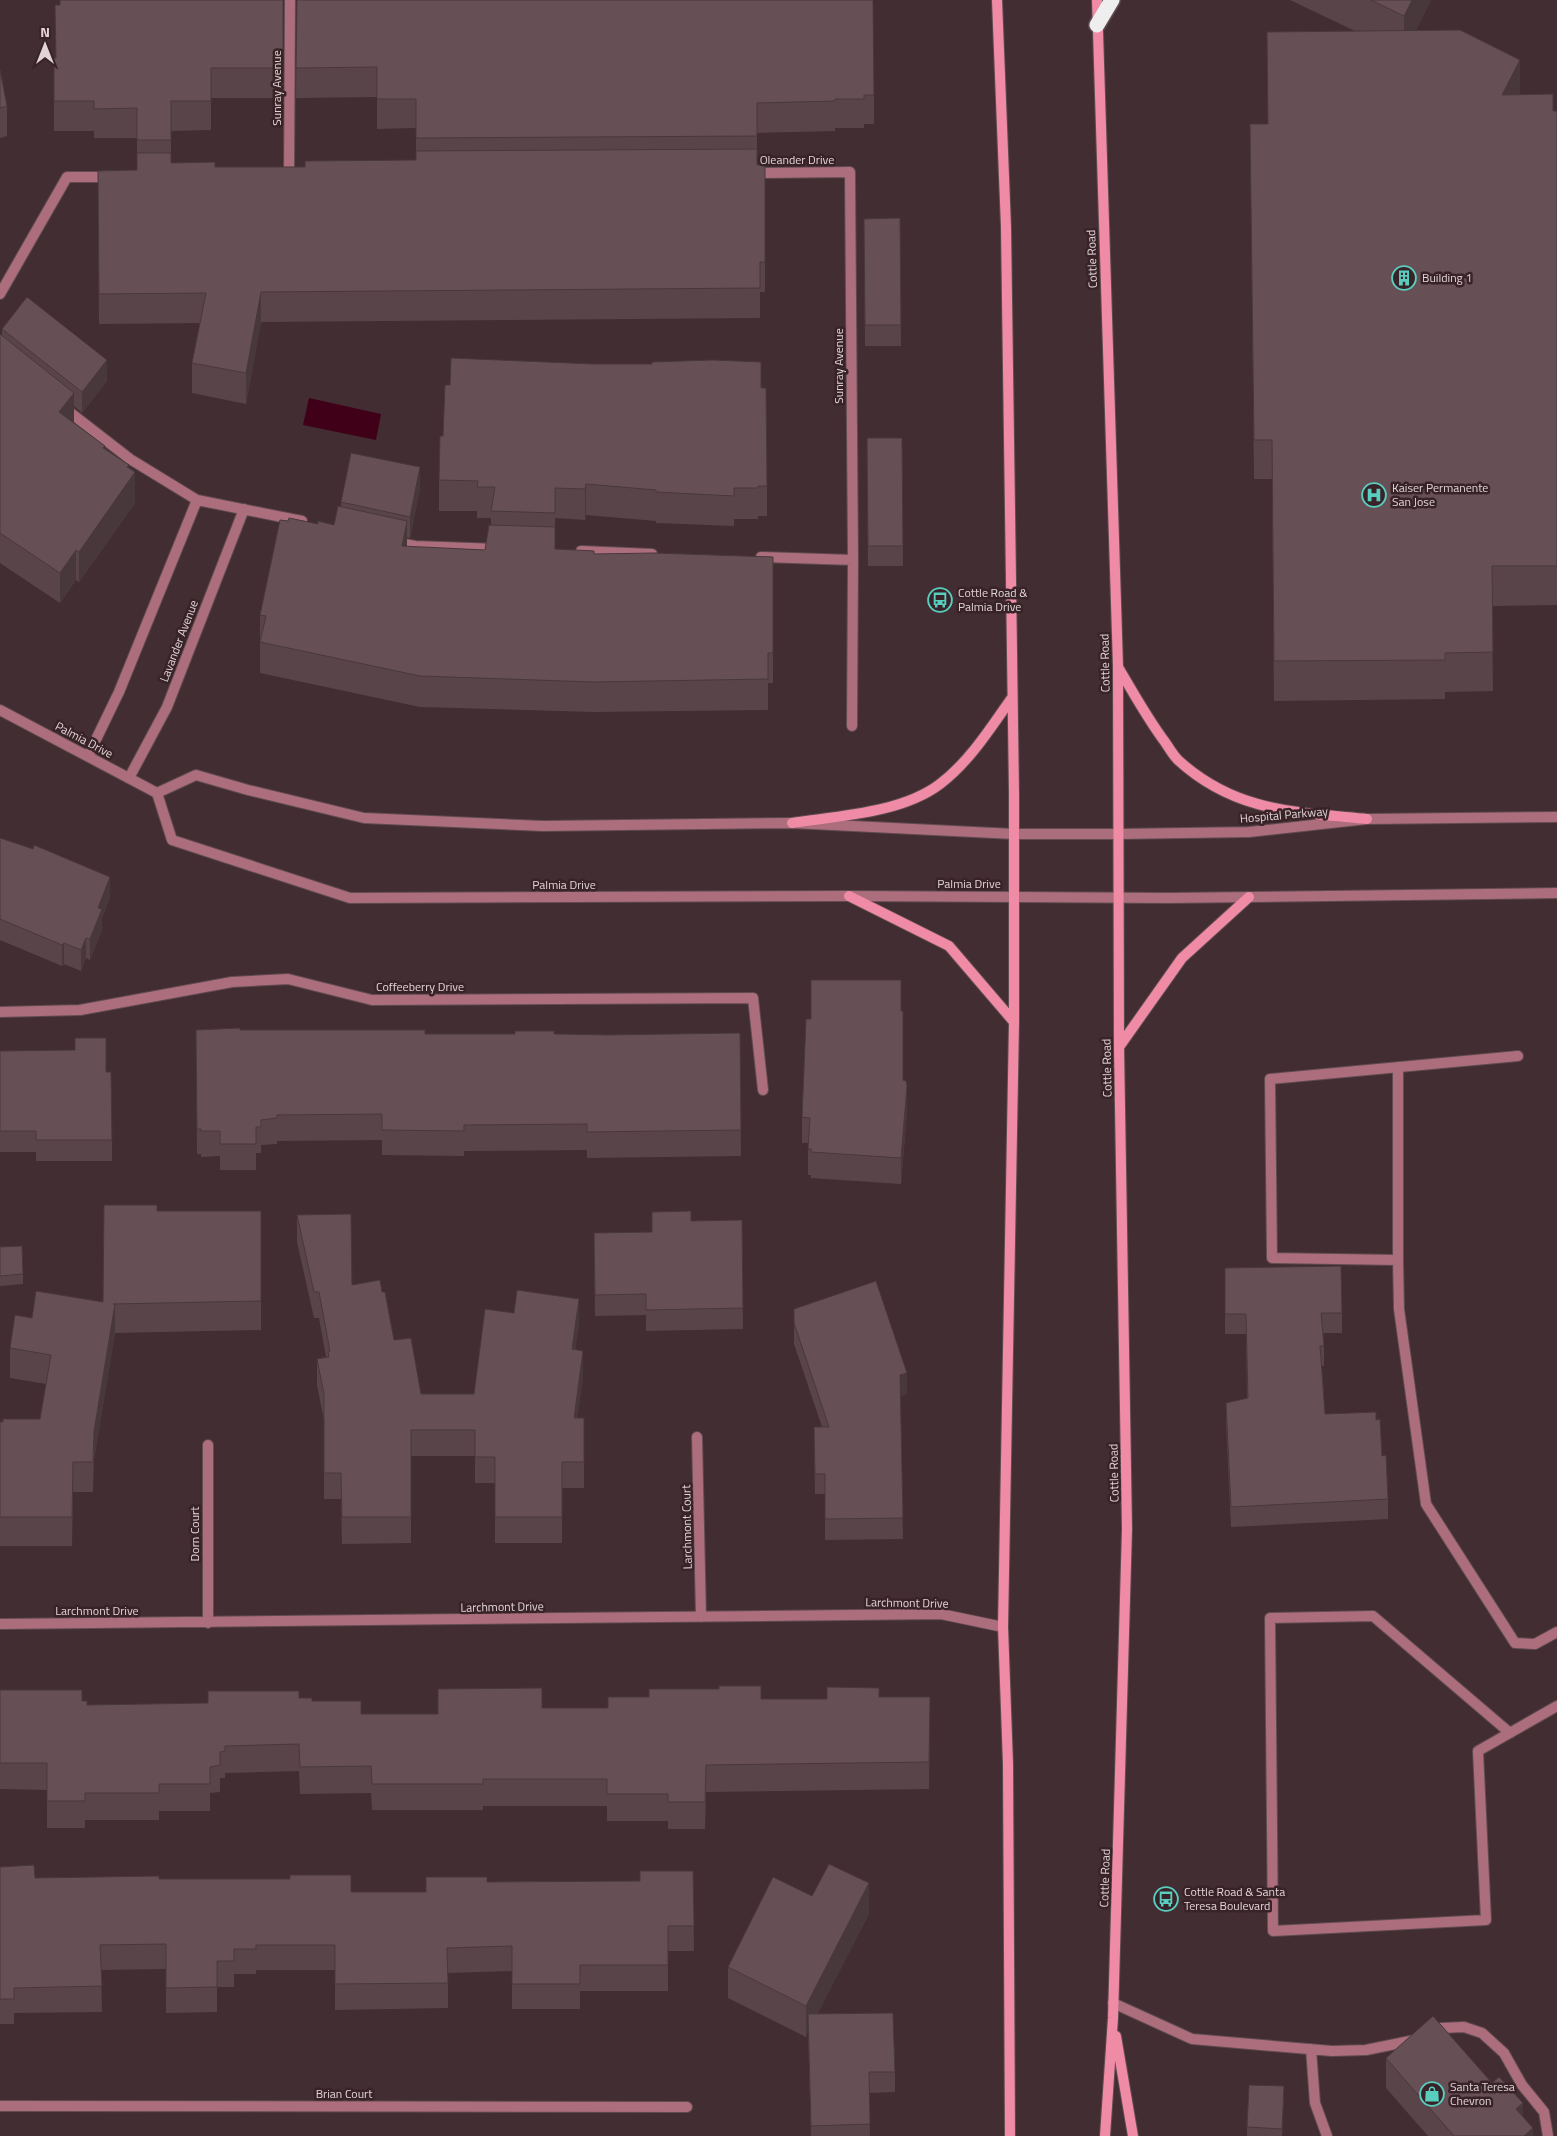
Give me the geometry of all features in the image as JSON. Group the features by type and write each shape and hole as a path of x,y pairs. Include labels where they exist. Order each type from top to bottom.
{"highway":[{"path":"1097,24 1112,0"}],"main road":[{"path":"997,0 1006,227 1014,834 1014,1022 1003,1626 1008,1764 1010,2136"},
{"name":"Cottle Road","path":"1097,0 1118,666 1119,1047 1128,1529 1113,2018 1105,2136"},
{"path":"1118,666 1156,731 1178,760 1209,785 1244,801 1278,811 1367,819"},
{"path":"792,824 880,809 913,800 939,785 972,752 1011,699"},
{"path":"849,896 948,946 1014,1022"},
{"path":"1119,1047 1182,958 1250,897"},
{"path":"1113,2018 1133,2136"}],"street":[{"name":"Sunray Avenue","path":"289,176 290,0"},
{"name":"Sunray Avenue","path":"850,172 853,560 852,726"},
{"name":"Oleander Drive","path":"742,173 850,172"},
{"path":"0,294 67,177 125,177"},
{"path":"53,399 130,459 198,500 310,523"},
{"path":"88,756 119,692 198,500"},
{"name":"Lavander Avenue","path":"129,778 167,707 244,509"},
{"path":"387,540 416,546 512,549"},
{"path":"570,551 667,554"},
{"path":"746,557 853,560"},
{"name":"Palmia Drive","path":"0,710 157,793 172,840 350,898 1014,897"},
{"path":"157,793 196,775 248,790 364,818 544,826 792,824 1014,834"},
{"name":"Hospital Parkway","path":"1014,834 1250,832 1367,819 1557,817"},
{"path":"1014,897 1557,894"},
{"name":"Coffeeberry Drive","path":"0,1012 80,1010 232,982 288,979 372,1000 753,998 763,1090"},
{"path":"1398,1260 1272,1258 1270,1078 1518,1056"},
{"path":"1398,1067 1399,1309 1426,1504 1515,1643 1535,1644 1557,1632"},
{"name":"Larchmont Court","path":"698,1437 701,1617"},
{"name":"Dorn Court","path":"208,1445 208,1623"},
{"name":"Larchmont Drive","path":"0,1624 942,1614 1003,1626"},
{"path":"1510,1733 1372,1616 1270,1618 1273,1931 1486,1920 1478,1751 1510,1733 1557,1706"},
{"path":"1113,2003 1192,2039 1332,2051 1366,2050 1422,2038 1441,2028 1464,2027 1482,2034 1504,2053 1522,2085 1544,2112 1548,2136"},
{"path":"1311,2049 1315,2103 1327,2136"},
{"name":"Brian Court","path":"0,2106 687,2107"}],"shaded area":[{"path":"309,398 381,414 376,440 303,425"}],"building":[{"path":"60,0 283,0 283,68 211,68 211,101 171,101 171,140 137,140 137,108 94,109 94,101 54,101 54,58 56,58 55,5 60,5"},
{"path":"297,0 873,0 874,95 864,95 864,99 835,99 835,101 757,103 757,136 416,138 416,99 377,99 377,67 296,68"},
{"path":"1371,0 1412,0 1404,16"},
{"name":"Kaiser Permanente San Jose","path":"1460,30 1520,60 1502,95 1553,94 1553,111 1557,111 1557,566 1492,566 1493,652 1445,653 1445,660 1274,661 1272,440 1254,440 1250,124 1268,124 1267,32"},
{"path":"0,70 7,106 0,108"},
{"path":"757,149 757,165 765,165 765,262 760,262 760,288 261,292 246,373 192,363 206,293 99,294 98,171 137,170 137,153 171,153 171,163 215,162 215,167 305,167 305,161 416,160 416,151"},
{"path":"900,218 901,325 865,325 864,219"},
{"path":"27,297 107,360 82,392 2,329"},
{"path":"0,334 74,393 59,412 105,446 103,448 129,465 127,467 135,472 79,552 76,550 60,573 0,533"},
{"path":"451,358 594,364 652,364 652,362 713,360 761,362 761,388 766,388 767,486 734,488 734,496 656,492 656,490 586,484 585,489 555,488 555,513 491,511 495,487 477,487 478,481 439,480 440,436 443,436 445,385 450,385"},
{"path":"867,438 902,438 903,546 868,546"},
{"path":"351,453 420,467 410,517 341,502"},
{"path":"338,506 407,521 402,546 485,550 489,525 555,527 555,549 594,551 594,554 655,553 773,557 773,653 768,653 768,679 594,682 420,676 260,642 266,616 260,615 280,520 288,521 289,518 334,525"},
{"path":"0,838 33,849 34,845 110,877 98,908 102,909 90,939 86,938 81,950 64,943 62,945 0,919"},
{"path":"811,980 901,980 903,1080 906,1081 907,1086 901,1158 811,1152 811,1149 808,1149 810,1118 802,1117 806,1019 811,1019"},
{"path":"240,1028 240,1030 425,1030 425,1034 515,1034 515,1031 554,1031 554,1034 607,1035 740,1033 741,1130 587,1132 587,1124 464,1125 464,1131 382,1130 382,1114 277,1115 277,1118 261,1120 261,1127 256,1127 256,1144 220,1144 220,1131 201,1131 201,1129 197,1129 196,1030"},
{"path":"75,1038 106,1038 106,1072 111,1072 112,1140 36,1140 36,1131 0,1131 0,1051 75,1050"},
{"path":"104,1205 157,1205 157,1211 261,1211 261,1301 113,1304 115,1304 94,1431 93,1462 73,1462 72,1517 0,1517 0,1422 3,1422 3,1419 40,1419 51,1355 10,1348 15,1315 32,1318 36,1291 103,1302"},
{"path":"691,1211 691,1221 742,1220 743,1308 646,1310 646,1294 595,1295 594,1233 652,1232 652,1212"},
{"path":"351,1214 352,1285 380,1280 382,1292 385,1292 394,1340 411,1338 421,1394 474,1394 485,1309 514,1313 517,1290 579,1299 572,1349 583,1351 574,1418 584,1418 584,1462 562,1462 562,1517 495,1517 495,1457 475,1457 475,1430 411,1430 411,1517 342,1517 341,1473 324,1473 324,1394 317,1359 329,1357 328,1352 330,1351 319,1292 314,1292 297,1215"},
{"path":"22,1246 23,1274 0,1276 0,1247"},
{"path":"1341,1266 1342,1313 1321,1313 1324,1346 1320,1346 1325,1414 1376,1412 1376,1420 1380,1419 1382,1456 1386,1455 1388,1499 1231,1507 1226,1403 1248,1398 1246,1314 1225,1314 1225,1268"},
{"path":"876,1281 907,1373 900,1375 903,1518 825,1519 825,1474 815,1474 814,1427 829,1427 794,1323 794,1309"},
{"path":"719,1686 761,1686 761,1699 827,1699 827,1687 879,1688 879,1697 930,1697 929,1762 706,1765 705,1802 668,1802 668,1794 607,1794 607,1779 483,1779 483,1784 372,1784 371,1766 300,1767 299,1744 225,1746 225,1751 220,1752 220,1765 210,1767 210,1784 159,1784 159,1793 85,1793 85,1801 47,1801 47,1763 0,1763 0,1690 82,1690 82,1701 87,1701 87,1705 208,1703 208,1691 299,1691 299,1698 312,1698 312,1701 361,1701 361,1714 438,1714 438,1689 542,1688 542,1708 608,1708 608,1697 649,1697 649,1689 719,1689"},
{"path":"829,1864 869,1883 806,2006 728,1967 773,1877 812,1896"},
{"path":"34,1865 35,1878 159,1876 159,1879 290,1879 290,1875 351,1875 351,1892 426,1892 426,1877 487,1877 487,1882 640,1881 640,1871 693,1871 694,1926 668,1926 668,1965 580,1965 580,1984 512,1984 512,1946 447,1948 448,1983 335,1984 335,1945 256,1945 256,1949 234,1949 234,1961 217,1961 217,1987 166,1988 166,1944 100,1945 102,1986 14,1988 14,1999 0,1999 0,1867"},
{"path":"893,2013 895,2072 869,2072 870,2124 811,2126 808,2014"},
{"path":"1433,2016 1492,2083 1499,2077 1523,2103 1516,2109 1533,2128 1524,2136 1454,2136 1386,2058"},
{"path":"1249,2085 1284,2086 1282,2129 1247,2127"}],"place":[{"name":"Building 1","path":"1404,278"},
{"name":"Kaiser Permanente San Jose","path":"1374,495"},
{"name":"Cottle Road & Palmia Drive","path":"940,600"},
{"name":"Cottle Road & Santa Teresa Boulevard","path":"1166,1899"},
{"name":"Santa Teresa Chevron","path":"1432,2094"}]}
